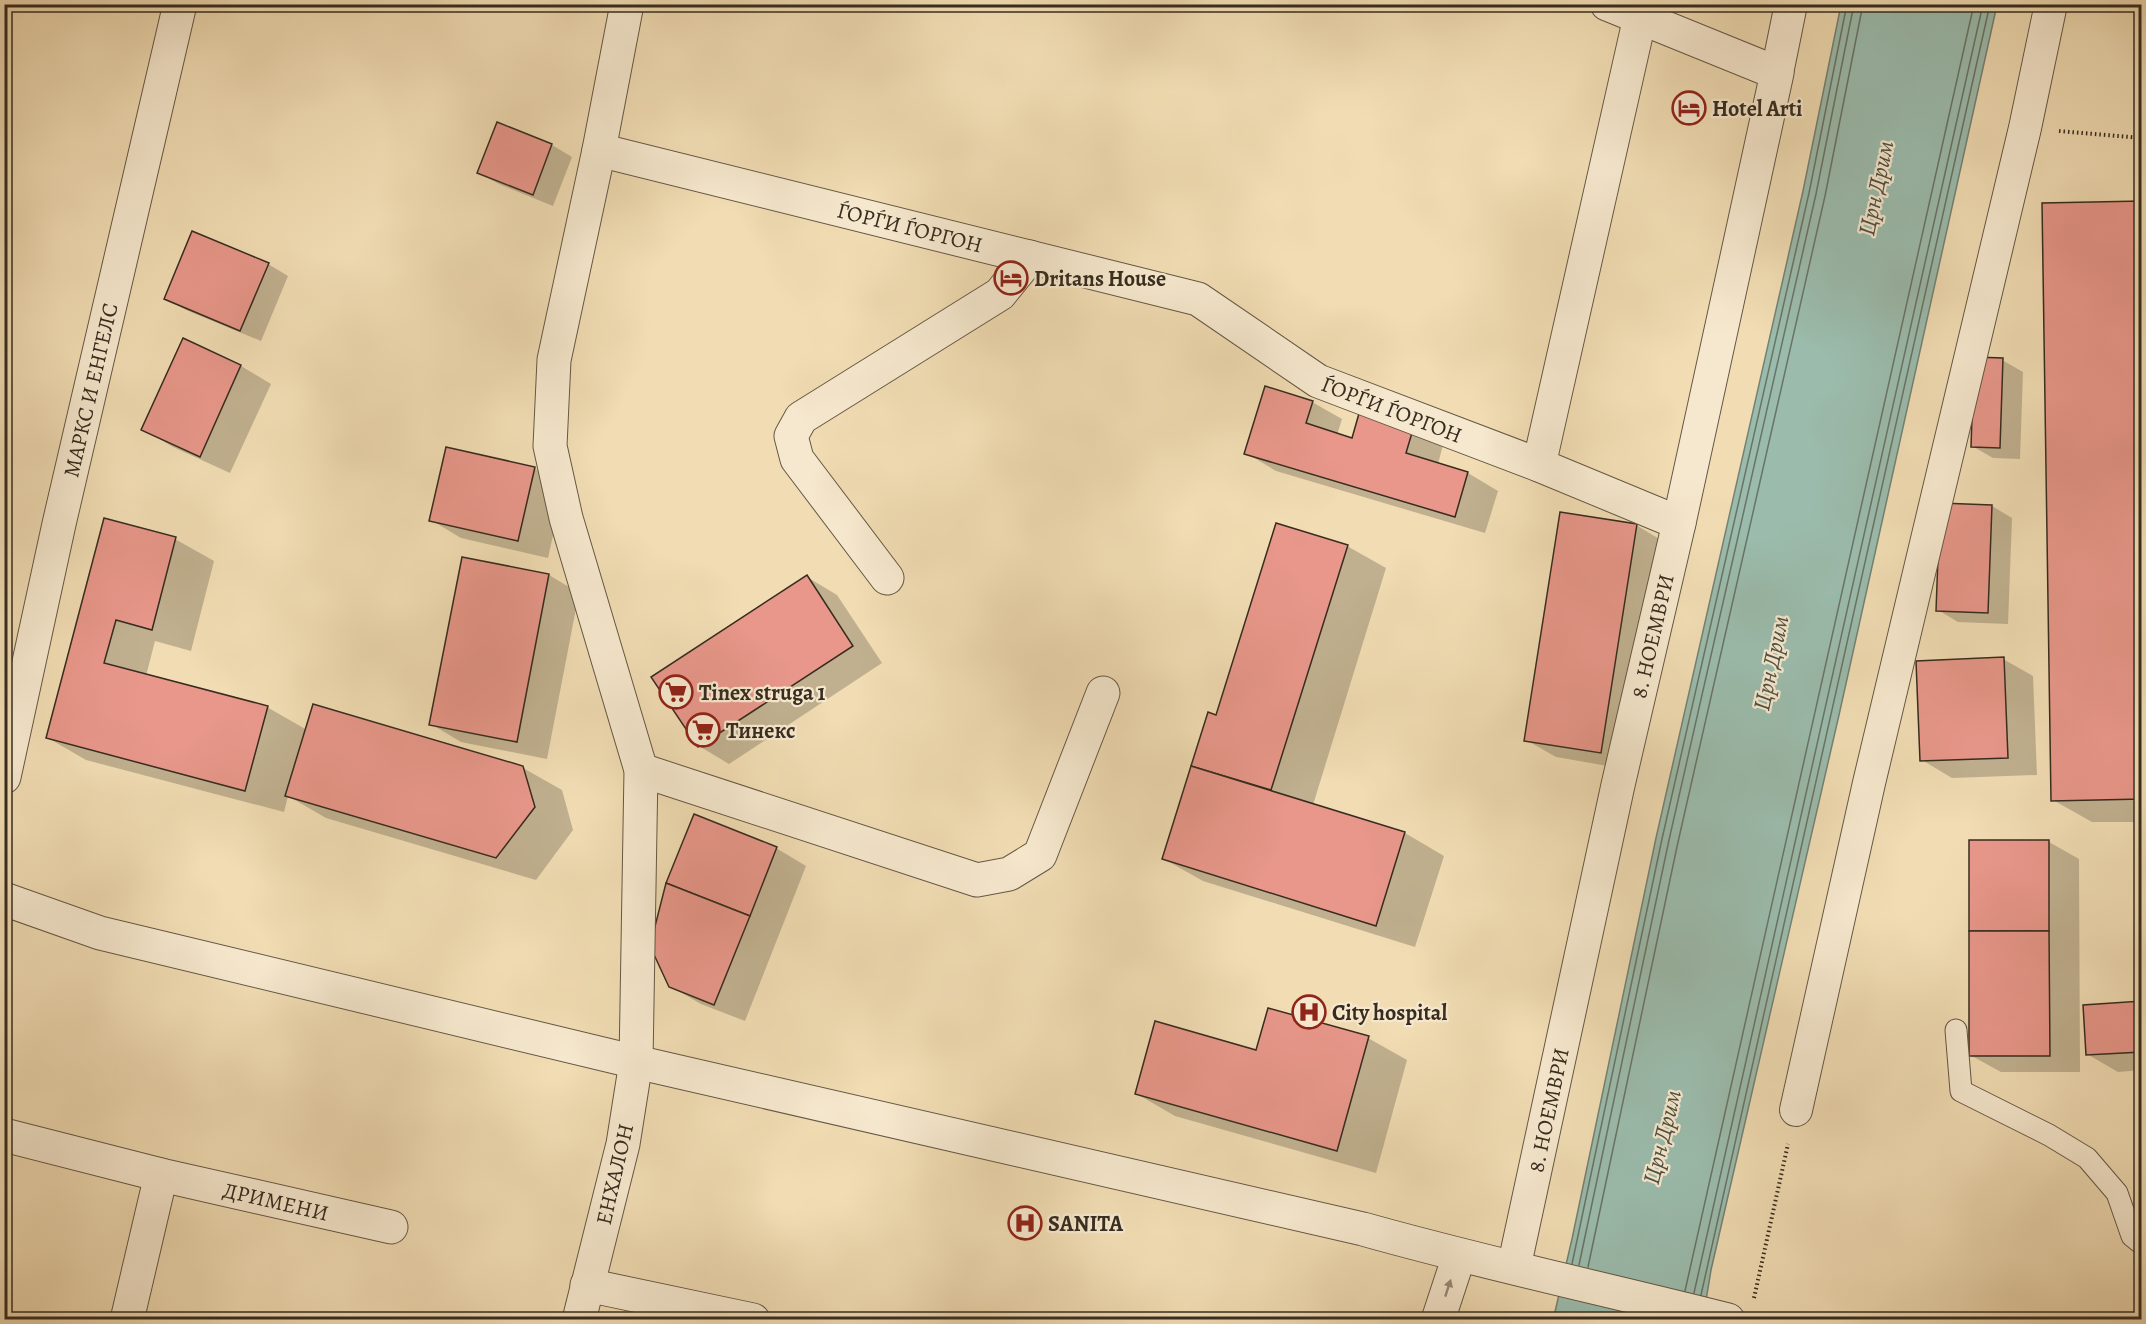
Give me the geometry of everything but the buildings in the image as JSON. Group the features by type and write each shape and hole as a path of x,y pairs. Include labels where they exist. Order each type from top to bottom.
{"street":[{"name":"МАРКС И ЕНГЕЛС","path":"4,777 59,524 180,4"},
{"name":"ЕНХАЛОН","path":"579,1320 623,1144 636,1062 641,770 566,518 550,446 554,360 599,150 627,4"},
{"path":"1606,4 1641,11 1777,73"},
{"name":"8. НОЕМВРИ","path":"1514,1267 1791,4"},
{"path":"1796,1110 1869,783 2025,128 2051,4"},
{"path":"1539,465 1641,11"},
{"name":"ЃОРЃИ ЃОРГОН","path":"599,150 1198,298 1318,381 1539,465 1679,523"},
{"path":"887,578 797,459 791,436 801,418 1000,294 1030,257"},
{"path":"641,770 977,880 1009,874 1041,855 1103,693"},
{"path":"4,898 100,933 636,1062 1363,1229 1458,1256 1740,1314"},
{"name":"ДРИМЕНИ","path":"4,1135 161,1175 391,1227"},
{"path":"126,1320 161,1175"},
{"path":"1438,1320 1458,1256"},
{"path":"587,1285 753,1320"}],"lane":[{"path":"1956,1030 1961,1091 2049,1135 2087,1158 2117,1193 2132,1236 2142,1244"}],"path":[{"path":"2025,128 2142,138"},
{"path":"1740,1314 1787,1152"}],"water":[{"name":"Црн Дрим","path":"1841,5 1997,5 1839,715 1711,1270 1703,1319 1572,1320 1554,1316 1656,838 1803,191"}],"place":[{"name":"Hotel Arti","path":"1689,108"},
{"name":"Dritans House","path":"1011,278"},
{"name":"Tinex struga 1","path":"676,692"},
{"name":"Тинекс","path":"703,730"},
{"name":"City hospital","path":"1309,1012"},
{"name":"SANITA","path":"1025,1223"}]}
